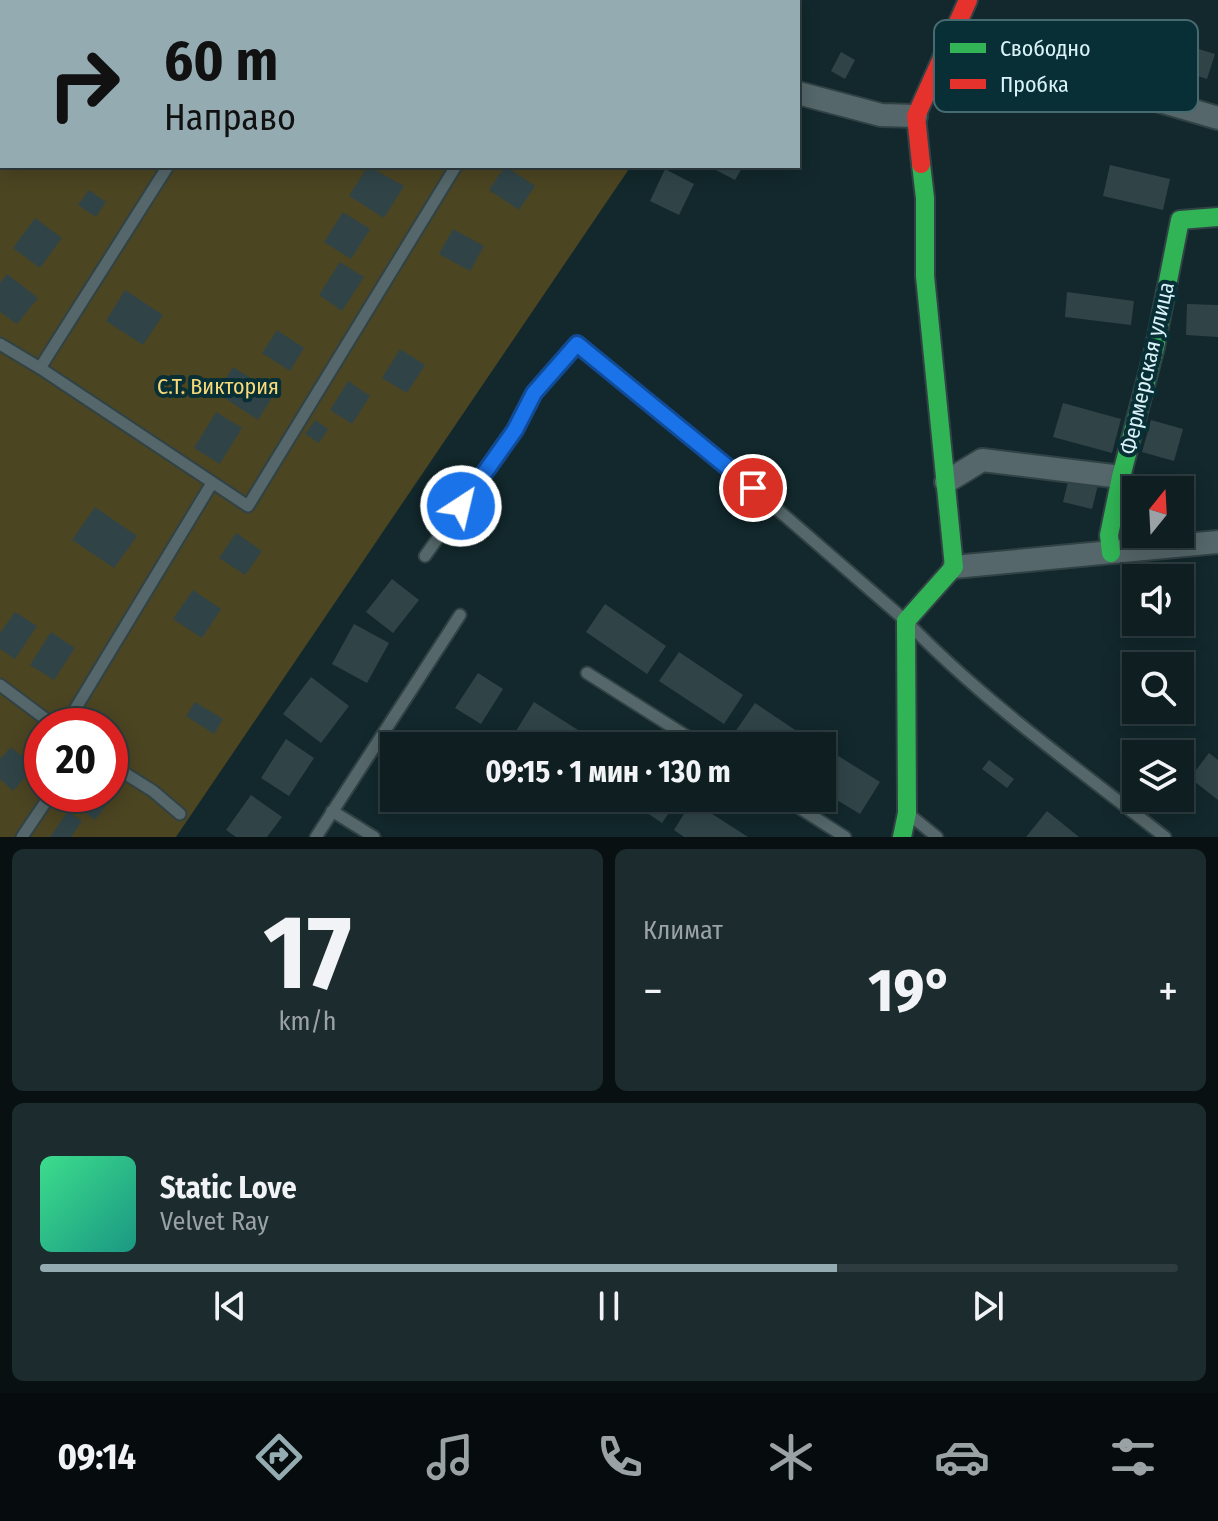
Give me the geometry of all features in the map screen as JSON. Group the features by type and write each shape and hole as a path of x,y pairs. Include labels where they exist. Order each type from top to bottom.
{"street":[{"path":"960,20 968,0"},
{"path":"934,77 916,116 925,198 925,276 954,567"},
{"path":"800,94 881,115 916,116"},
{"path":"1197,112 1218,118"},
{"name":"Фермерская улица","path":"1111,553 1109,535 1121,477 1155,347 1180,220 1218,217"},
{"path":"946,482 982,460 1121,477"},
{"path":"902,837 907,813 906,621 954,567 1218,542"}],"lane":[{"path":"40,368 167,168"},
{"path":"0,344 248,506 455,168"},
{"path":"425,556 515,430 534,393 577,344 709,450 906,621 993,703 1165,837"},
{"path":"76,708 212,483"},
{"path":"316,837 460,615"},
{"path":"587,673 680,732"},
{"path":"0,685 31,708"},
{"path":"128,775 180,814"},
{"path":"332,811 374,837"},
{"path":"22,837 39,812"},
{"path":"806,812 845,837"},
{"path":"907,813 937,837"}],"green space":[{"name":"С.Т. Виктория","path":"0,168 630,168 176,837 0,837"}],"building":[{"path":"1198,49 1215,54 1207,79 1198,76"},
{"path":"841,52 855,60 845,79 831,71"},
{"path":"1110,165 1170,179 1163,210 1103,196"},
{"path":"367,168 404,186 384,218 349,196"},
{"path":"504,168 535,186 519,210 489,190"},
{"path":"712,168 742,168 735,180"},
{"path":"665,169 694,184 679,215 650,201"},
{"path":"89,190 106,202 96,217 78,205"},
{"path":"343,212 370,229 351,259 324,242"},
{"path":"35,218 62,238 40,268 13,248"},
{"path":"453,229 484,246 470,271 439,254"},
{"path":"340,262 364,277 342,311 319,295"},
{"path":"7,274 38,298 17,324 0,312 0,283"},
{"path":"125,290 163,315 143,345 106,321"},
{"path":"1067,292 1134,301 1131,325 1065,317"},
{"path":"1187,304 1218,305 1218,337 1186,335"},
{"path":"277,330 304,348 290,371 262,353"},
{"path":"400,349 425,365 407,393 382,378"},
{"path":"233,367 275,393 258,420 217,393"},
{"path":"348,381 370,396 352,424 330,410"},
{"path":"1063,403 1121,419 1112,453 1053,437"},
{"path":"216,412 242,428 220,464 194,448"},
{"path":"315,420 328,429 319,443 305,434"},
{"path":"1151,420 1183,429 1174,461 1142,452"},
{"path":"1069,478 1098,485 1092,509 1063,502"},
{"path":"95,507 137,536 114,568 72,540"},
{"path":"236,533 262,551 245,575 219,558"},
{"path":"392,579 419,600 393,633 366,612"},
{"path":"193,590 221,609 202,638 173,619"},
{"path":"605,604 666,646 647,674 586,632"},
{"path":"15,612 37,626 15,659 0,649 0,633"},
{"path":"354,624 389,643 367,683 332,664"},
{"path":"51,632 75,648 54,680 30,665"},
{"path":"679,652 743,695 724,724 659,681"},
{"path":"478,673 503,689 481,724 455,708"},
{"path":"311,677 349,706 321,743 283,714"},
{"path":"195,702 223,719 214,734 186,716"},
{"path":"534,702 581,732 518,732"},
{"path":"755,703 798,732 735,732"},
{"path":"286,739 314,758 289,796 261,778"},
{"path":"11,747 24,758 24,778 13,791 0,779 0,759"},
{"path":"1209,753 1218,760 1218,800 1194,781 1194,773"},
{"path":"836,754 880,782 860,814 836,799"},
{"path":"989,760 1014,779 1007,788 982,769"},
{"path":"251,795 282,817 267,837 236,837 226,830"},
{"path":"1047,811 1079,837 1026,837"},
{"path":"67,812 82,821 71,837 50,837"},
{"path":"85,812 101,812 95,820"},
{"path":"646,812 669,812 662,823"},
{"path":"685,812 709,812 748,837 684,837 674,830"}],"traffic: fast":[{"path":"902,837 907,813 906,621 954,567 925,276 925,198 921,164"},
{"path":"1111,553 1109,535 1121,477 1155,347 1180,220 1218,217"}],"traffic: jam":[{"path":"959,20 968,0"},
{"path":"921,164 916,116 934,76"}],"route":[{"path":"461,506 515,430 534,393 577,344 753,488"}]}
